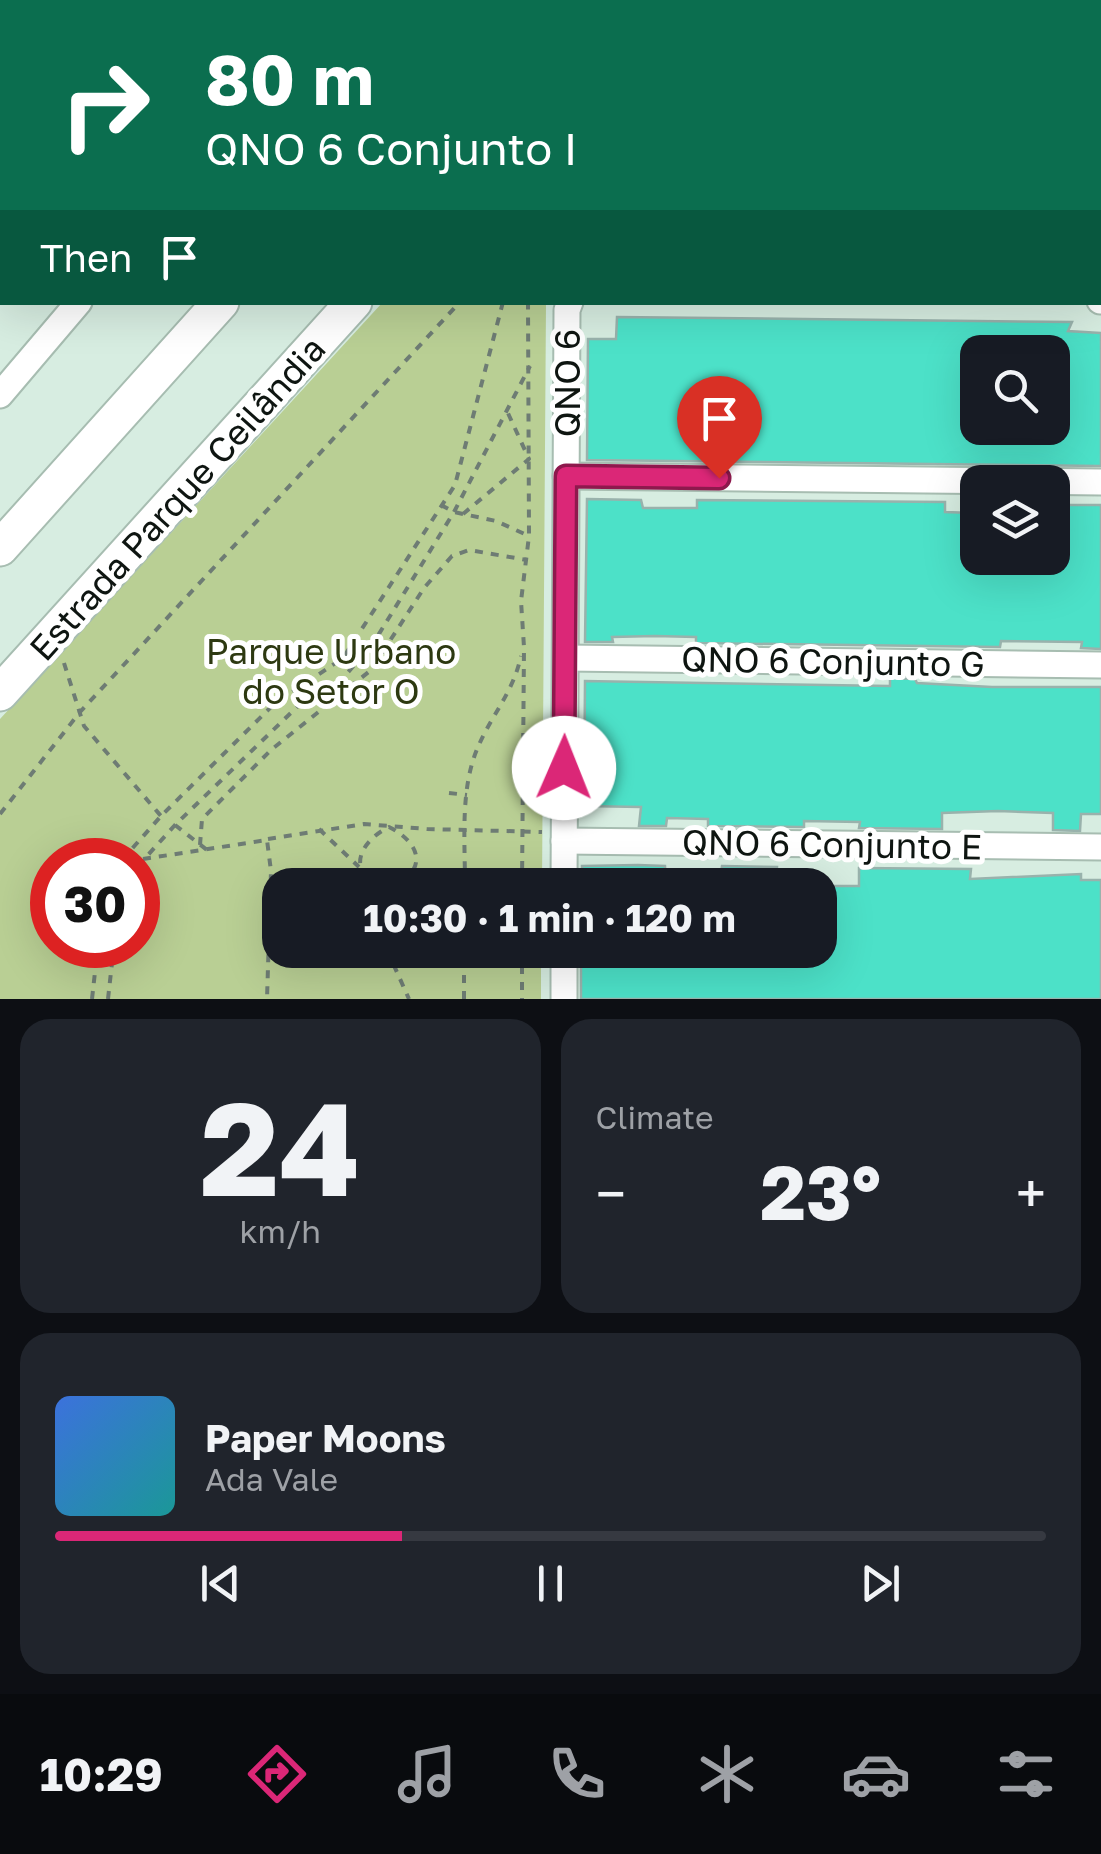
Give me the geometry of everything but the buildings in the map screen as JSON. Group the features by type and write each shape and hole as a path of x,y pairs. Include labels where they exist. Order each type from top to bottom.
{"highway":[{"path":"144,387 202,305"},
{"path":"0,548 219,305"},
{"name":"Estrada Parque Ceilândia","path":"0,693 351,305"}],"street":[{"path":"0,395 75,305"},
{"name":"QNO 6","path":"560,868 553,836 566,658 569,305"},
{"path":"566,476 1101,482"},
{"name":"QNO 6 Conjunto G","path":"566,658 1101,665"},
{"name":"QNO 6 Conjunto E","path":"553,836 1101,847"},
{"path":"564,968 564,999"}],"path":[{"path":"0,814 80,712 457,305"},
{"path":"142,838 273,705 343,658 461,472 502,305"},
{"path":"522,868 524,646 520,602 529,536 528,305"},
{"path":"160,841 298,706 338,684 374,642 454,512 530,366"},
{"path":"507,411 529,459"},
{"path":"463,514 529,459"},
{"path":"441,505 454,512 496,520 529,536"},
{"path":"200,845 202,819 271,750 371,670 424,588 452,556 469,550 527,560"},
{"path":"54,632 84,726 161,816"},
{"path":"465,868 470,772 479,744 516,678 524,646"},
{"path":"448,793 467,795"},
{"path":"160,857 364,824 553,836"},
{"path":"175,825 207,850"},
{"path":"361,868 366,842 389,827"},
{"path":"389,827 411,841 416,853 415,868"},
{"path":"319,829 360,868"},
{"path":"266,840 270,889 266,999"},
{"path":"360,864 362,868"},
{"path":"92,999 95,968"},
{"path":"108,999 111,968"},
{"path":"395,968 409,999"},
{"path":"464,968 464,999"},
{"path":"522,968 522,999"}],"green space":[{"name":"Parque Urbano do Setor O","path":"380,305 546,305 542,868 262,868 262,968 541,968 541,999 0,999 0,719"}],"route":[{"path":"564,768 566,476 719,478"}]}
